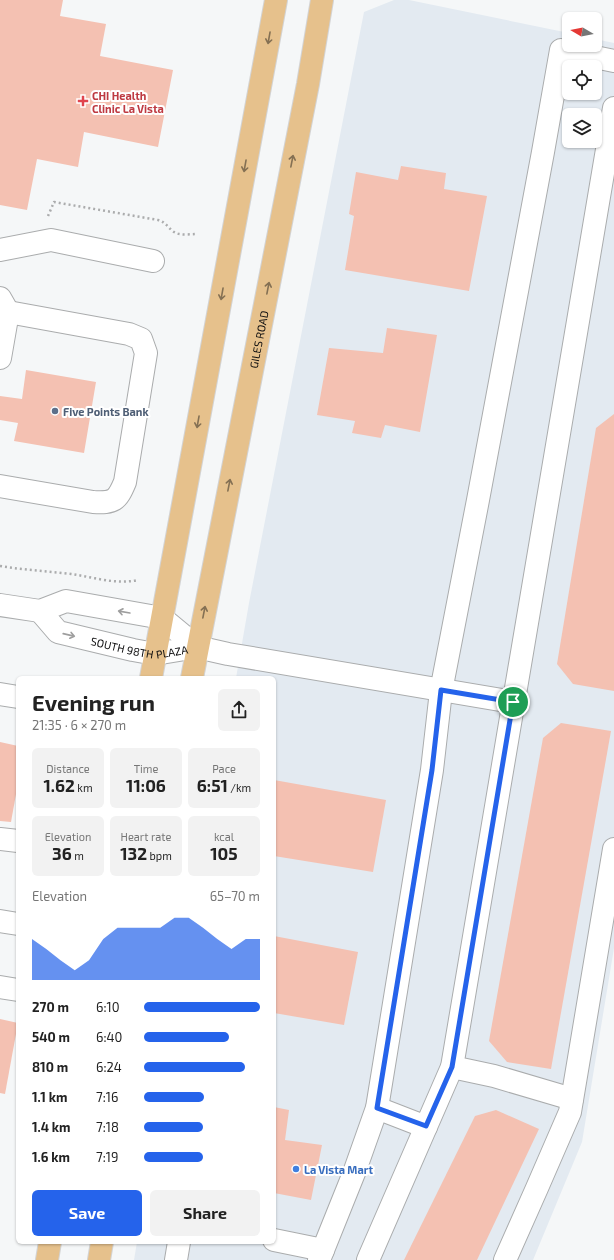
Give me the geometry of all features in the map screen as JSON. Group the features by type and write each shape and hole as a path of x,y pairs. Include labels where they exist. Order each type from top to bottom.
{"main road":[{"path":"151,676 276,0"},
{"name":"GILES ROAD","path":"192,676 306,91 322,0"},
{"path":"47,1260 50,1244"},
{"path":"99,1260 102,1244"}],"street":[{"path":"276,1241 321,1255 354,1172 377,1108 432,770 441,690 561,50 614,61"},
{"path":"368,1260 452,1067 614,108"},
{"path":"0,250 50,240 153,261"},
{"path":"0,358 4,305 129,334 141,339 146,353 124,482 119,495 109,502 93,502 0,486"},
{"name":"SOUTH 98TH PLAZA","path":"0,605 40,611 66,601 162,618 197,647"},
{"name":"SOUTH 98TH PLAZA","path":"40,611 58,632 133,650 155,654 197,647"},
{"path":"197,647 228,654 513,702"},
{"path":"0,694 16,697"},
{"path":"0,839 16,841"},
{"path":"506,1260 570,1112 614,849"},
{"path":"0,921 16,924"},
{"path":"0,987 16,990"},
{"path":"452,1067 494,1076 572,1099"},
{"path":"377,1108 426,1126"},
{"path":"176,1260 179,1244"}],"path":[{"path":"48,241 47,218 54,202 158,220 164,222 173,231 178,233 197,234"},
{"path":"0,566 71,574 118,582 138,580"}],"shaded area":[{"path":"394,0 409,0 562,32 562,52 602,52 602,40 614,43 614,948 582,1142 533,1260 134,1260 137,1244 276,1244 276,676 236,676 249,603 364,12"}],"building":[{"name":"CHI Health Clinic La Vista","path":"0,0 63,0 60,16 106,24 100,56 173,70 158,147 84,132 78,167 37,159 27,210 0,205"},
{"path":"401,166 446,173 444,189 487,196 469,291 345,270 354,216 349,214 356,172 398,180"},
{"path":"387,328 437,335 420,432 385,425 381,438 352,433 355,421 317,415 329,348 383,353"},
{"name":"Five Points Bank","path":"26,370 96,382 84,453 14,441 18,423 0,420 0,396 22,399"},
{"path":"614,414 614,691 573,684 557,664 596,428"},
{"path":"561,723 611,731 551,1069 507,1062 489,1041 543,738"},
{"path":"0,742 16,746 16,794 11,822 0,821"},
{"path":"276,780 386,800 373,872 276,856"},
{"path":"276,936 358,952 344,1025 276,1013"},
{"path":"0,1019 16,1023 16,1034 5,1094 0,1093"},
{"name":"La Vista Mart","path":"276,1107 289,1110 285,1140 322,1145 311,1200 276,1193"},
{"path":"496,1110 539,1129 477,1260 404,1260 475,1116"}],"place":[{"name":"CHI Health Clinic La Vista","path":"83,101"},
{"name":"Five Points Bank","path":"55,411"},
{"name":"La Vista Mart","path":"296,1169"}],"route":[{"path":"441,690 513,702 452,1067 426,1126 377,1108 432,770 441,690"}]}
